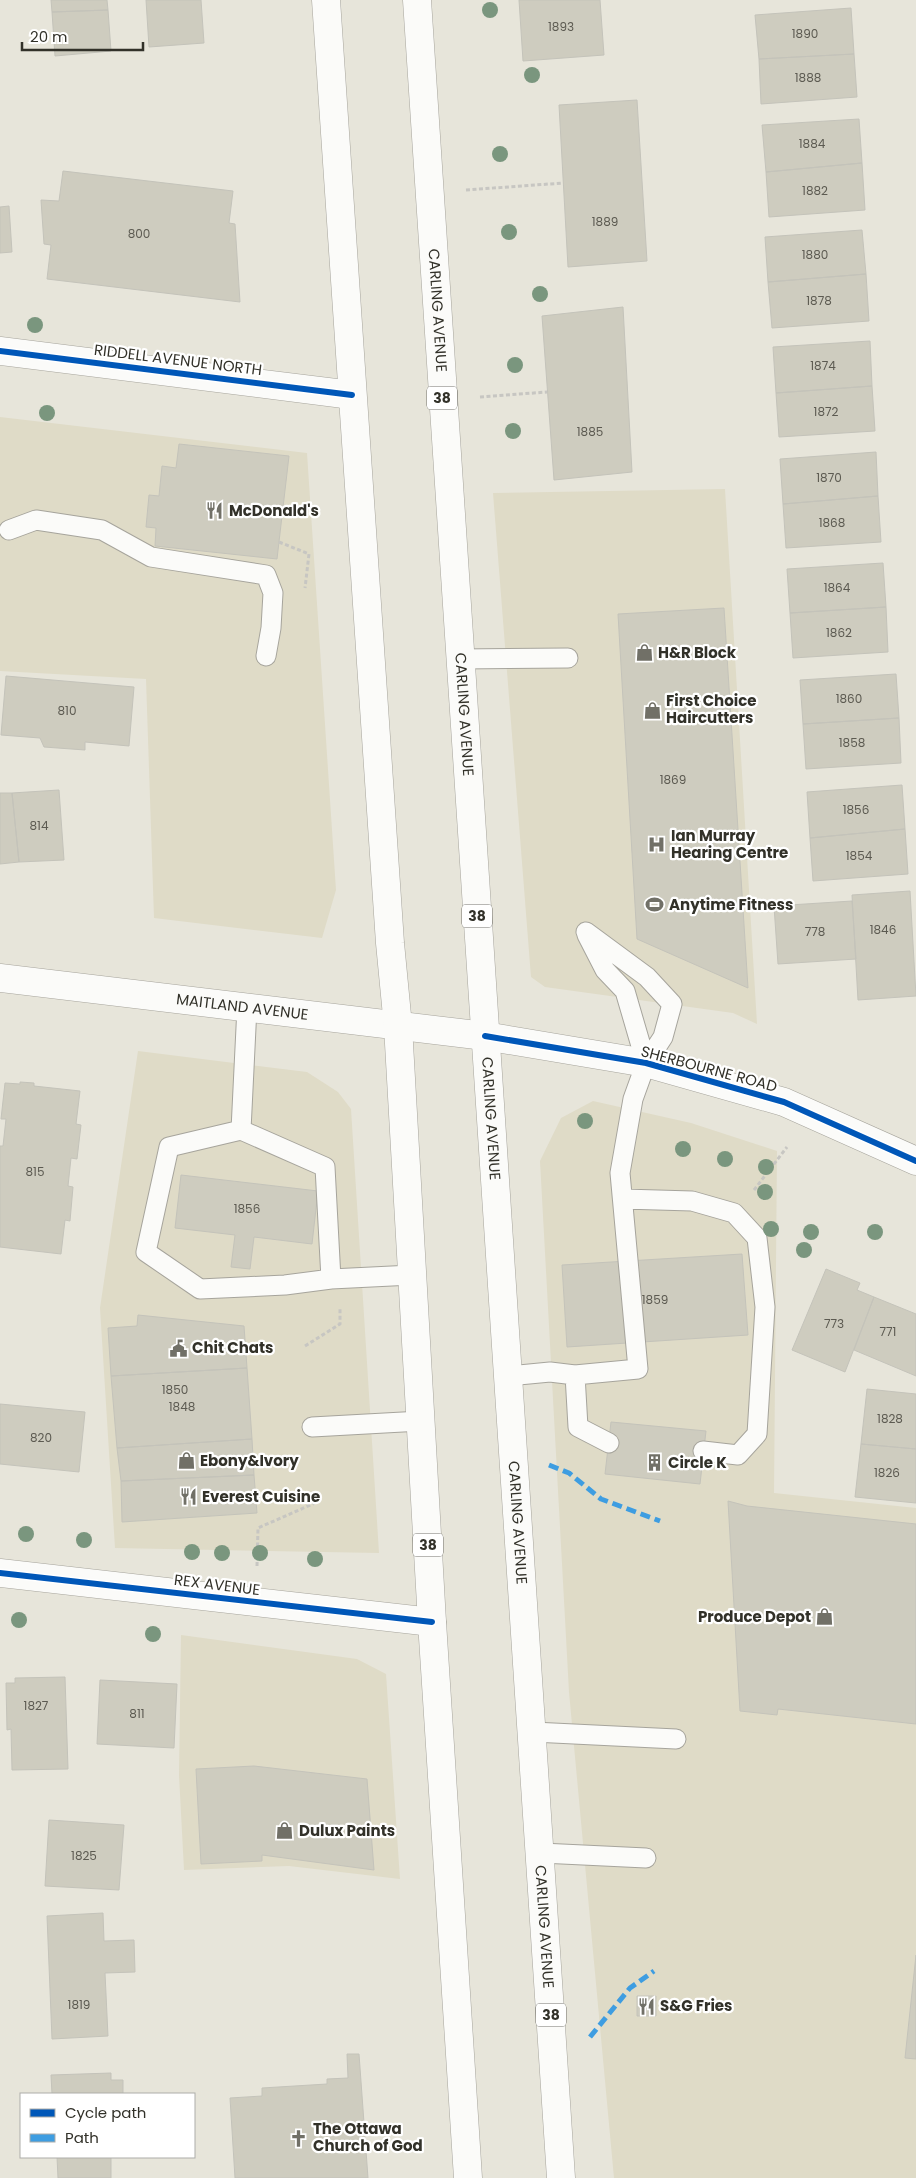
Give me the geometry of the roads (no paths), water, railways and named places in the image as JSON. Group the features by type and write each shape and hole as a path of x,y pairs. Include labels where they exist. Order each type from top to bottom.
{"main road":[{"name":"38","path":"326,0 390,942 398,1026 432,1622 468,2178"},
{"name":"CARLING AVENUE","path":"417,0 459,659 533,1732 561,2178"},
{"name":"RIDDELL AVENUE NORTH","path":"0,351 352,395"},
{"name":"MAITLAND AVENUE","path":"0,978 485,1036"},
{"name":"SHERBOURNE ROAD","path":"485,1036 646,1063 784,1102 916,1162"},
{"name":"REX AVENUE","path":"0,1573 432,1622"}],"lane":[{"path":"9,530 36,520 102,530 151,557 266,576 274,592 266,656"},
{"path":"459,659 568,658"},
{"path":"508,1376 550,1372 575,1375 638,1369 620,1173 633,1099 646,1063 663,1037 672,1004 647,977 586,932 605,970 625,991 646,1063"},
{"path":"241,1130 247,1007"},
{"path":"335,1279 325,1167 241,1130 169,1147 146,1252 200,1289 285,1285 335,1279 412,1275"},
{"path":"623,1199 692,1201 734,1213 757,1238 765,1308 757,1434 738,1454 703,1451"},
{"path":"575,1375 578,1427 609,1443"},
{"path":"312,1427 421,1422"},
{"path":"533,1732 676,1740"},
{"path":"541,1852 646,1858"}],"place":[{"name":"McDonald's","path":"215,511"},
{"name":"H&R Block","path":"644,653"},
{"name":"First Choice Haircutters","path":"652,710"},
{"name":"Ian Murray Hearing Centre","path":"657,845"},
{"name":"Anytime Fitness","path":"655,905"},
{"name":"Chit Chats","path":"178,1348"},
{"name":"Ebony&Ivory","path":"186,1461"},
{"name":"Circle K","path":"654,1463"},
{"name":"Everest Cuisine","path":"188,1497"},
{"name":"Produce Depot","path":"825,1617"},
{"name":"Dulux Paints","path":"285,1831"},
{"name":"S&G Fries","path":"646,2006"},
{"name":"The Ottawa Church of God","path":"299,2138"}]}
